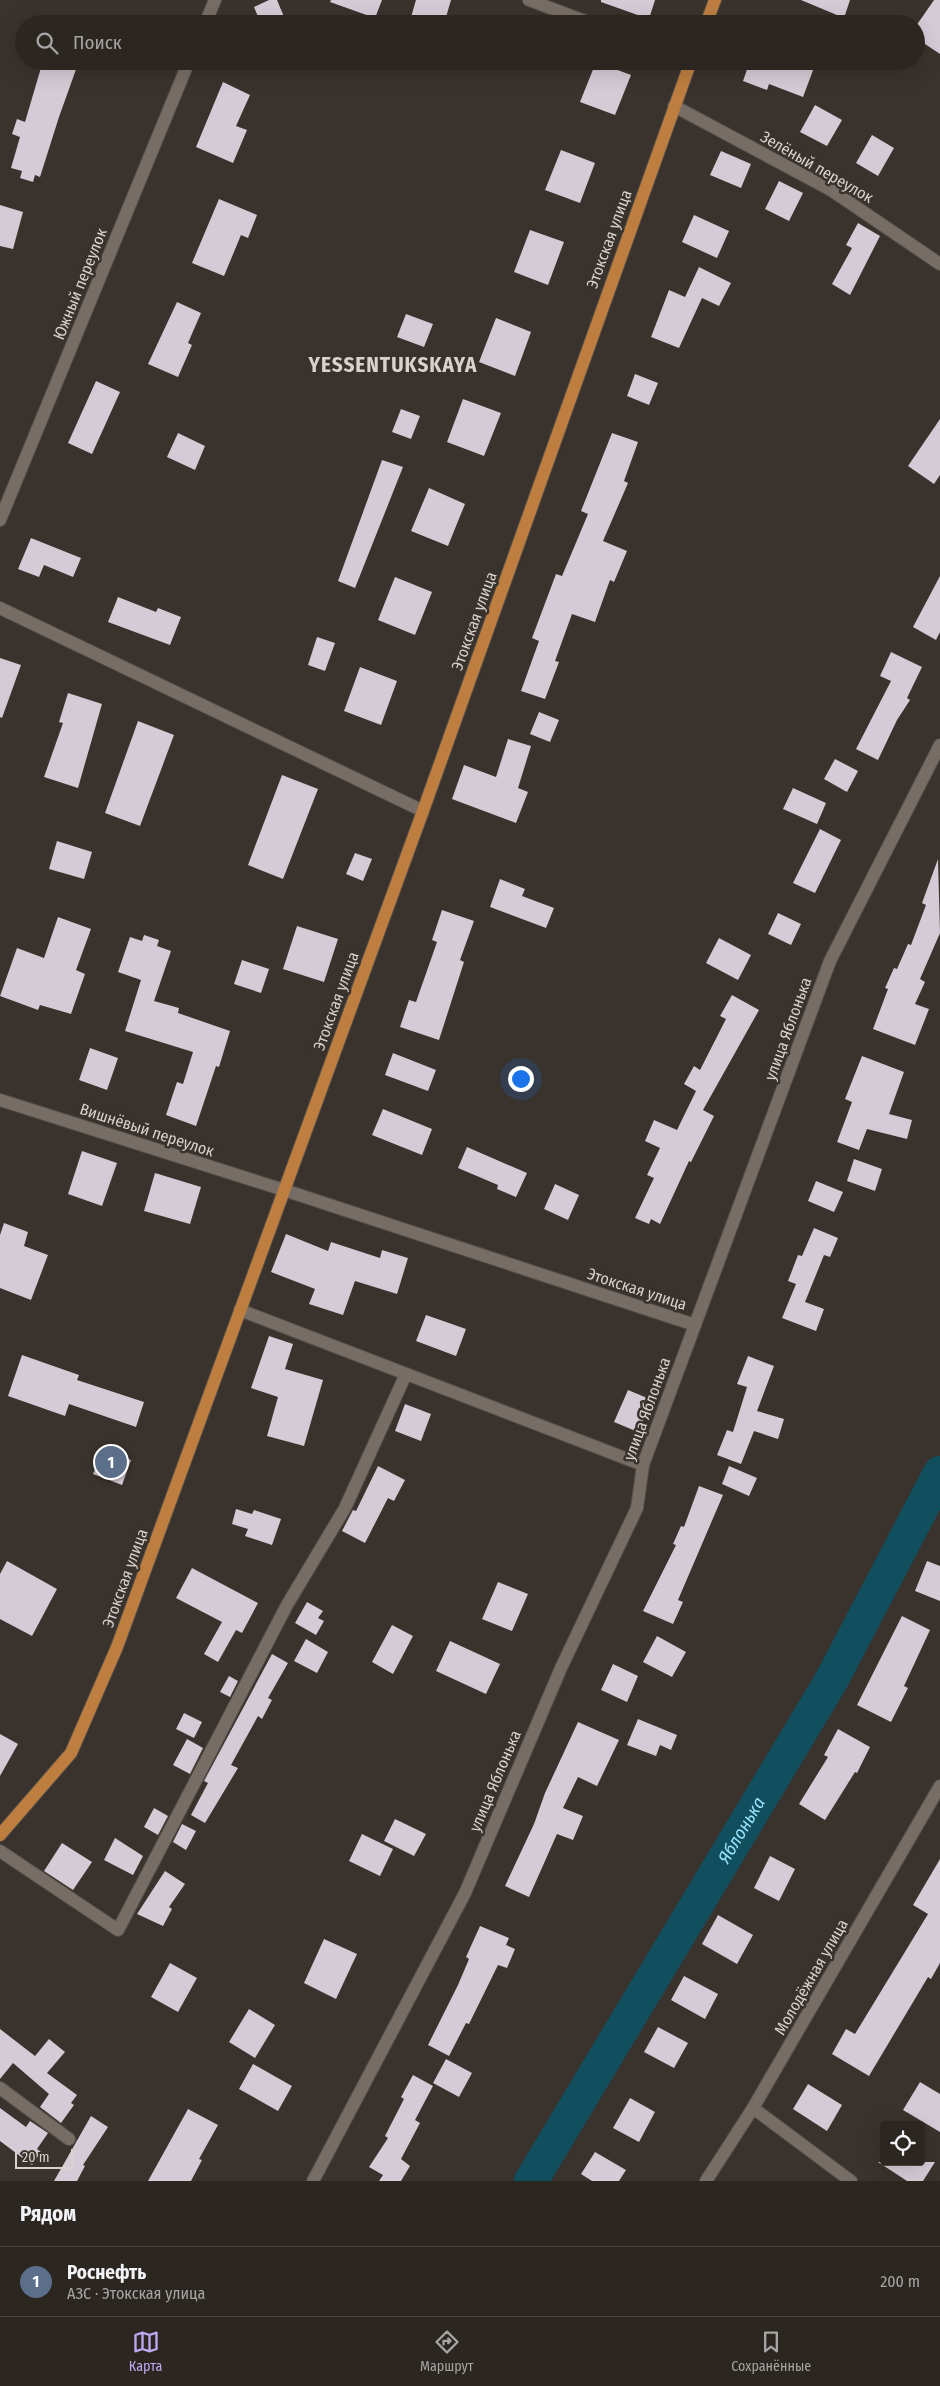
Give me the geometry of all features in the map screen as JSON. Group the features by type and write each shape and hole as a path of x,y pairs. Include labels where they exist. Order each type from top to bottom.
{"main road":[{"path":"709,15 715,0"},
{"name":"Этокская улица","path":"0,1835 71,1753 117,1647 424,812 688,70"}],"street":[{"path":"209,15 215,0"},
{"path":"529,0 568,15"},
{"name":"Южный переулок","path":"0,520 185,70"},
{"name":"Зелёный переулок","path":"674,106 831,190 940,264"},
{"path":"0,608 424,812"},
{"name":"улица Яблонька","path":"313,2181 465,1894 561,1668 637,1508 643,1465 830,961 940,746"},
{"name":"Вишнёвый переулок","path":"0,1100 284,1190"},
{"name":"Этокская улица","path":"284,1190 695,1325"},
{"path":"240,1310 643,1465"},
{"path":"0,1851 118,1930 287,1605 345,1508 406,1374"},
{"name":"Молодёжная улица","path":"706,2181 754,2108 940,1786"},
{"path":"0,2088 69,2139"},
{"path":"754,2108 852,2181"}],"building":[{"path":"269,0 277,0 283,15 257,15 254,7"},
{"path":"331,0 382,0 376,15 367,15 330,2"},
{"path":"416,0 451,0 447,15 412,15"},
{"path":"601,0 655,0 650,15 638,15 601,2"},
{"path":"801,0 850,0 845,15 837,15"},
{"path":"934,0 940,0 940,54 925,44 924,15"},
{"path":"40,70 76,70 40,177 35,175 33,182 20,178 22,171 11,168 20,137 12,134 17,119 25,122"},
{"path":"593,70 618,70 631,75 615,115 580,102"},
{"path":"747,70 813,70 803,97 769,84 767,90 743,81"},
{"path":"223,82 250,95 236,126 247,130 233,163 196,147"},
{"path":"815,105 842,120 827,146 800,132"},
{"path":"872,135 894,148 878,176 856,163"},
{"path":"561,150 595,163 580,203 545,190"},
{"path":"721,151 751,164 741,188 710,175"},
{"path":"779,181 803,193 789,221 765,209"},
{"path":"219,199 257,215 248,238 241,235 224,276 192,263"},
{"path":"0,205 23,212 13,249 0,246"},
{"path":"694,215 729,231 717,258 682,242"},
{"path":"858,223 880,236 850,295 832,284 852,248 846,245"},
{"path":"530,230 564,242 548,285 514,272"},
{"path":"699,267 731,283 719,306 702,298 679,348 651,337 669,290 685,297"},
{"path":"177,302 201,313 188,343 192,345 178,377 148,364"},
{"path":"406,314 433,324 424,347 397,337"},
{"path":"496,318 531,332 515,376 479,362"},
{"path":"635,374 658,383 649,405 627,396"},
{"path":"96,381 120,392 92,454 68,443"},
{"path":"463,399 501,413 484,456 447,442"},
{"path":"401,409 420,416 411,439 392,432"},
{"path":"940,419 940,475 934,484 908,466"},
{"path":"178,433 205,446 195,470 167,457"},
{"path":"612,433 638,442 624,481 628,483 603,541 627,551 614,582 610,580 595,622 572,614 555,661 559,662 545,699 521,691 539,641 532,638 556,574 562,576 588,514 581,511"},
{"path":"382,460 403,467 355,588 338,581"},
{"path":"429,488 465,504 448,546 411,531"},
{"path":"31,538 81,558 73,577 44,565 39,577 18,569"},
{"path":"940,576 940,632 936,640 913,627"},
{"path":"395,577 432,592 415,635 378,620"},
{"path":"118,597 156,612 158,608 181,617 170,645 108,622"},
{"path":"317,637 335,643 325,671 308,665"},
{"path":"891,652 922,667 907,698 910,700 897,720 878,760 856,749 891,681 880,676"},
{"path":"0,658 21,665 2,718 0,717"},
{"path":"360,667 397,681 381,725 344,711"},
{"path":"68,693 102,704 78,788 44,777 63,723 59,722"},
{"path":"539,712 559,720 550,742 530,734"},
{"path":"138,721 174,735 140,826 105,813"},
{"path":"508,739 531,746 518,788 528,792 516,823 452,799 464,765 496,777"},
{"path":"835,759 858,771 847,792 824,779"},
{"path":"282,775 318,789 283,879 248,865"},
{"path":"793,788 826,803 817,824 783,809"},
{"path":"820,829 841,840 815,893 793,883"},
{"path":"57,841 92,852 84,879 49,869"},
{"path":"355,853 372,859 363,881 346,874"},
{"path":"938,859 940,933 920,979 925,982 915,1004 929,1009 915,1045 873,1029 888,989 885,988 894,968 897,969 908,944 911,945 926,905 922,903"},
{"path":"500,879 525,889 522,896 554,908 546,928 490,907"},
{"path":"442,910 474,921 460,960 464,962 439,1040 400,1027 409,1000 416,1002 437,942 432,940"},
{"path":"778,913 801,924 791,945 768,934"},
{"path":"58,917 91,929 76,970 85,974 71,1014 40,1005 38,1010 0,996 17,948 44,958"},
{"path":"297,926 338,939 324,982 283,969"},
{"path":"144,935 159,940 157,946 171,951 154,1001 179,1008 178,1013 230,1031 219,1067 216,1066 196,1126 166,1115 177,1082 183,1084 193,1052 125,1031 141,980 118,972 130,937 142,941"},
{"path":"719,938 751,955 738,980 706,963"},
{"path":"242,960 269,969 261,993 234,984"},
{"path":"732,995 759,1010 703,1110 714,1116 691,1162 689,1161 660,1224 651,1219 649,1224 635,1218 654,1178 647,1175 660,1148 645,1141 654,1120 677,1130 696,1091 684,1084 694,1066 700,1070 726,1019 720,1016"},
{"path":"90,1048 118,1058 107,1090 79,1080"},
{"path":"393,1053 436,1070 428,1091 385,1075"},
{"path":"862,1056 904,1072 889,1114 912,1120 907,1139 867,1129 859,1150 837,1142 852,1102 845,1099"},
{"path":"383,1109 432,1129 422,1155 372,1135"},
{"path":"467,1147 527,1173 516,1197 497,1189 498,1185 458,1168"},
{"path":"82,1151 117,1163 102,1206 68,1194"},
{"path":"854,1159 882,1169 875,1191 847,1181"},
{"path":"155,1173 201,1187 190,1224 144,1211"},
{"path":"816,1181 843,1192 834,1212 808,1201"},
{"path":"555,1184 579,1195 568,1220 544,1209"},
{"path":"4,1223 28,1232 24,1246 48,1255 31,1300 0,1288 0,1235"},
{"path":"814,1228 838,1238 830,1257 824,1255 805,1302 824,1309 816,1331 782,1318 796,1284 788,1281 798,1255 802,1256"},
{"path":"286,1234 328,1251 331,1242 380,1258 382,1250 408,1258 397,1294 355,1281 343,1315 309,1304 315,1289 271,1272"},
{"path":"426,1315 466,1329 456,1356 416,1341"},
{"path":"269,1336 293,1344 285,1369 323,1380 304,1446 267,1436 278,1397 251,1388"},
{"path":"22,1355 79,1375 77,1380 144,1402 136,1427 69,1404 65,1416 8,1396"},
{"path":"748,1356 774,1366 757,1411 784,1419 778,1439 754,1431 741,1464 717,1455 727,1430 733,1432 747,1387 737,1384"},
{"path":"628,1390 652,1400 638,1432 614,1422"},
{"path":"405,1404 431,1414 421,1441 395,1431"},
{"path":"103,1450 131,1460 122,1485 93,1474"},
{"path":"378,1466 405,1480 394,1501 388,1498 365,1543 342,1531 353,1510 356,1511"},
{"path":"729,1466 757,1478 749,1496 722,1484"},
{"path":"699,1486 723,1495 678,1600 683,1602 673,1624 643,1611 676,1545 673,1544 681,1526 684,1527"},
{"path":"236,1509 252,1514 254,1510 281,1519 272,1545 245,1536 248,1529 232,1524"},
{"path":"7,1561 57,1589 32,1636 0,1619 0,1574"},
{"path":"927,1561 940,1566 940,1601 915,1591"},
{"path":"192,1568 258,1603 242,1633 236,1630 218,1662 204,1654 222,1622 176,1598"},
{"path":"498,1582 528,1594 512,1631 482,1619"},
{"path":"307,1602 323,1611 318,1618 324,1621 316,1635 295,1623"},
{"path":"902,1616 930,1630 904,1686 908,1688 891,1722 857,1705"},
{"path":"392,1625 413,1636 393,1674 372,1662"},
{"path":"657,1636 686,1652 672,1677 643,1662"},
{"path":"306,1639 328,1652 317,1673 294,1661"},
{"path":"450,1641 500,1664 486,1694 436,1671"},
{"path":"272,1654 288,1663 268,1698 272,1700 262,1719 258,1716 231,1765 238,1768 205,1823 191,1815 208,1783 204,1781"},
{"path":"613,1664 638,1676 627,1702 601,1690"},
{"path":"229,1676 238,1681 230,1697 220,1692"},
{"path":"184,1713 202,1722 194,1738 176,1729"},
{"path":"638,1719 677,1735 671,1750 660,1745 656,1756 627,1745"},
{"path":"578,1722 619,1740 597,1786 578,1777 563,1808 583,1816 573,1840 557,1834 529,1897 505,1886"},
{"path":"838,1729 870,1747 857,1773 855,1772 825,1820 799,1804 828,1757 824,1755"},
{"path":"0,1734 18,1744 0,1776"},
{"path":"187,1739 203,1748 190,1774 173,1765"},
{"path":"154,1808 168,1816 158,1835 144,1827"},
{"path":"395,1819 426,1834 414,1856 384,1841"},
{"path":"182,1824 196,1831 186,1850 173,1842"},
{"path":"362,1834 393,1849 380,1876 349,1861"},
{"path":"115,1838 143,1856 133,1875 104,1860"},
{"path":"62,1843 92,1862 73,1890 44,1871"},
{"path":"770,1856 795,1869 779,1901 754,1888"},
{"path":"940,1859 940,1963 931,1979 928,1977 869,2076 832,2054 846,2029 855,2034 928,1914 913,1905"},
{"path":"165,1871 185,1884 169,1907 172,1909 163,1926 137,1914"},
{"path":"718,1915 753,1935 737,1964 702,1944"},
{"path":"480,1926 509,1938 506,1945 515,1949 507,1968 498,1965 469,2024 466,2023 449,2056 428,2045 458,1985 469,1959 466,1957"},
{"path":"324,1939 357,1954 336,1999 304,1983"},
{"path":"170,1963 197,1978 178,2012 151,1997"},
{"path":"684,1976 718,1994 705,2019 671,2000"},
{"path":"249,2009 275,2025 255,2058 229,2042"},
{"path":"658,2027 688,2043 674,2068 644,2052"},
{"path":"0,2029 35,2056 49,2039 65,2052 47,2073 77,2095 71,2103 74,2105 61,2123 40,2107 49,2094 13,2063 0,2079"},
{"path":"446,2059 472,2073 459,2097 433,2083"},
{"path":"253,2064 292,2086 278,2111 239,2089"},
{"path":"413,2075 433,2086 415,2120 420,2123 401,2159 410,2166 401,2181 379,2181 383,2175 369,2167 388,2138 385,2136 404,2099 401,2097"},
{"path":"920,2082 940,2094 940,2132 925,2123 925,2121 922,2121 903,2110"},
{"path":"808,2084 842,2105 827,2131 793,2109"},
{"path":"630,2098 655,2112 639,2142 613,2128"},
{"path":"0,2108 26,2127 30,2121 48,2133 37,2149 41,2152 32,2165 0,2141"},
{"path":"188,2109 218,2125 199,2159 202,2160 191,2181 148,2181"},
{"path":"91,2116 108,2127 83,2165 85,2166 77,2181 54,2181"},
{"path":"595,2152 626,2170 619,2181 592,2181 581,2174"},
{"path":"925,2162 935,2162 923,2181 907,2181 884,2166 925,2166"}],"waterway":[{"name":"Яблонька","path":"531,2181 831,1681 940,1473"}],"place":[{"name":"Роснефть","path":"111,1462"}],"district":[{"name":"YESSENTUKSKAYA","path":"393,365"}]}
